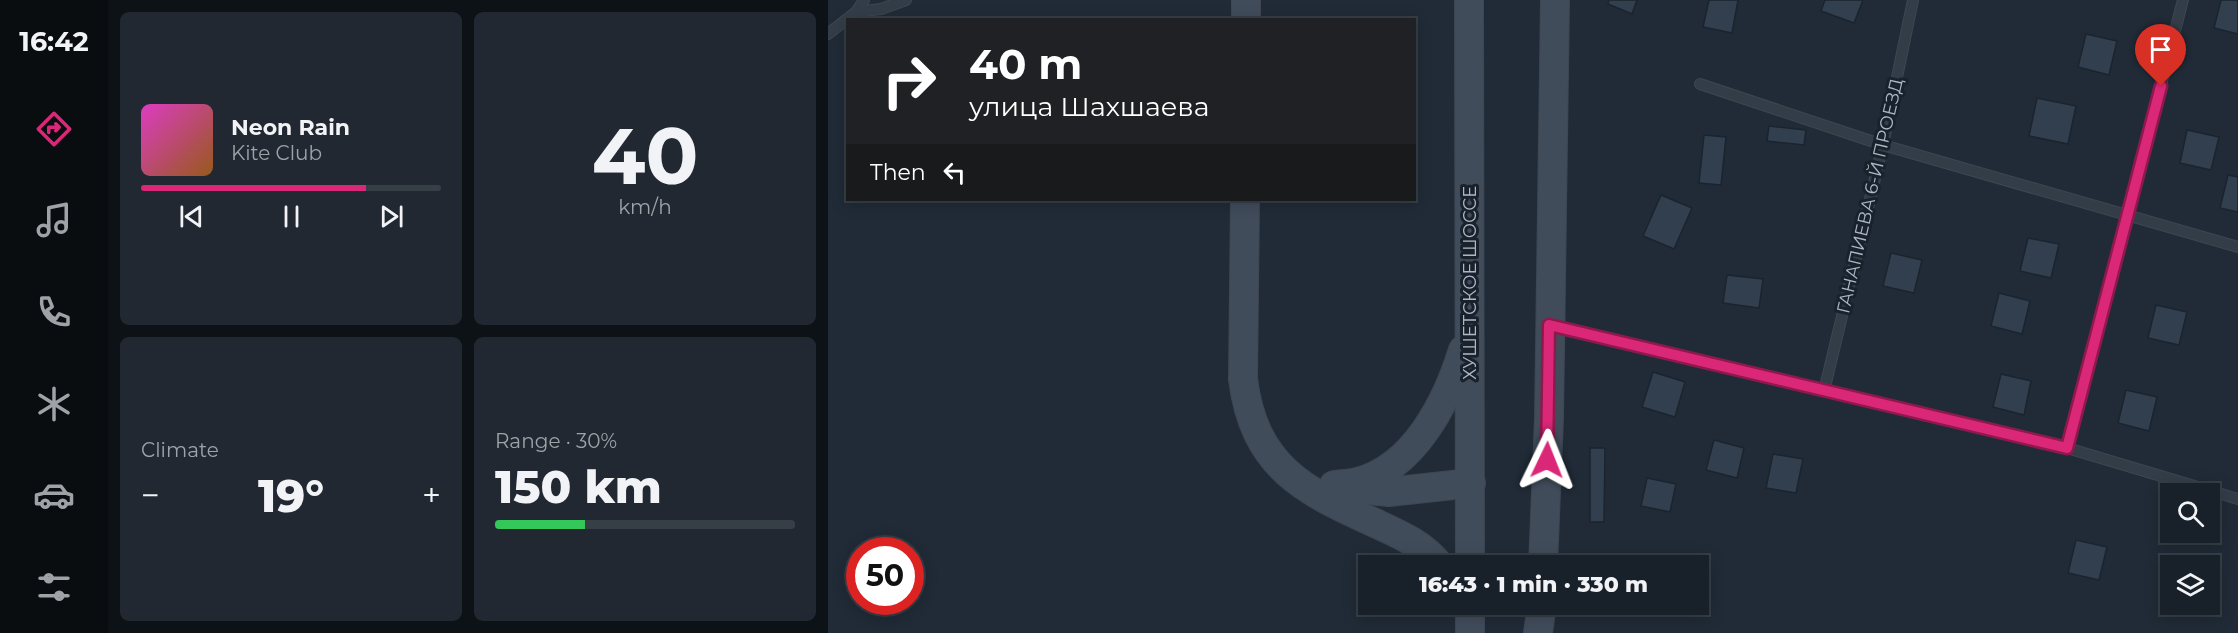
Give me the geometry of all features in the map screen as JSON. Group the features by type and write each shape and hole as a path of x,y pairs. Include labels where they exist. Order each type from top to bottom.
{"main road":[{"path":"1246,0 1246,18"},
{"name":"ХУШЕТСКОЕ ШОССЕ","path":"1469,0 1470,555"},
{"path":"1543,555 1549,418 1555,0"},
{"path":"1245,201 1243,379 1246,403 1259,438 1294,479 1311,491 1404,536 1430,555"},
{"path":"1334,485 1358,482 1377,474 1395,462 1430,426 1446,398 1470,328"},
{"path":"1269,452 1293,469 1313,479 1358,490 1389,492 1470,483"},
{"path":"1538,633 1540,615"}],"lane":[{"path":"848,18 856,12 864,0"},
{"path":"856,12 881,9 906,0"},
{"name":"ГАНАПИЕВА 6-Й ПРОЕЗД","path":"1824,391 1883,145 1913,0"},
{"path":"2067,448 2183,0"},
{"path":"828,34 846,20"},
{"path":"1700,84 1883,145 2238,247"},
{"path":"1549,325 2067,448 2238,499"}],"building":[{"path":"1609,0 1637,0 1632,14 1608,4"},
{"path":"1709,0 1738,0 1732,33 1703,27"},
{"path":"1825,0 1863,0 1854,23 1821,11"},
{"path":"2221,0 2238,0 2238,34 2214,28"},
{"path":"2086,34 2117,41 2109,75 2078,67"},
{"path":"2037,98 2076,106 2068,144 2029,136"},
{"path":"1769,126 1806,130 1804,145 1767,141"},
{"path":"2187,130 2219,137 2211,170 2180,163"},
{"path":"1704,135 1726,137 1721,185 1699,183"},
{"path":"2228,175 2238,177 2238,212 2220,208"},
{"path":"1661,195 1692,208 1674,249 1643,236"},
{"path":"2028,238 2059,244 2051,278 2020,271"},
{"path":"1891,253 1922,260 1914,293 1883,286"},
{"path":"1727,275 1763,279 1759,308 1723,303"},
{"path":"1999,293 2030,301 2022,334 1991,326"},
{"path":"2156,305 2187,312 2179,345 2148,338"},
{"path":"1653,372 1685,382 1675,417 1642,407"},
{"path":"2001,374 2031,381 2024,415 1993,407"},
{"path":"2126,390 2157,397 2149,431 2118,423"},
{"path":"1714,440 1744,448 1737,478 1706,470"},
{"path":"1590,448 1605,448 1604,522 1590,522"},
{"path":"1773,454 1803,459 1796,493 1766,488"},
{"path":"1647,478 1676,484 1670,512 1641,506"},
{"path":"2076,540 2107,547 2099,580 2068,573"}],"route":[{"path":"1547,460 1549,325 2067,448 2161,86"}]}
